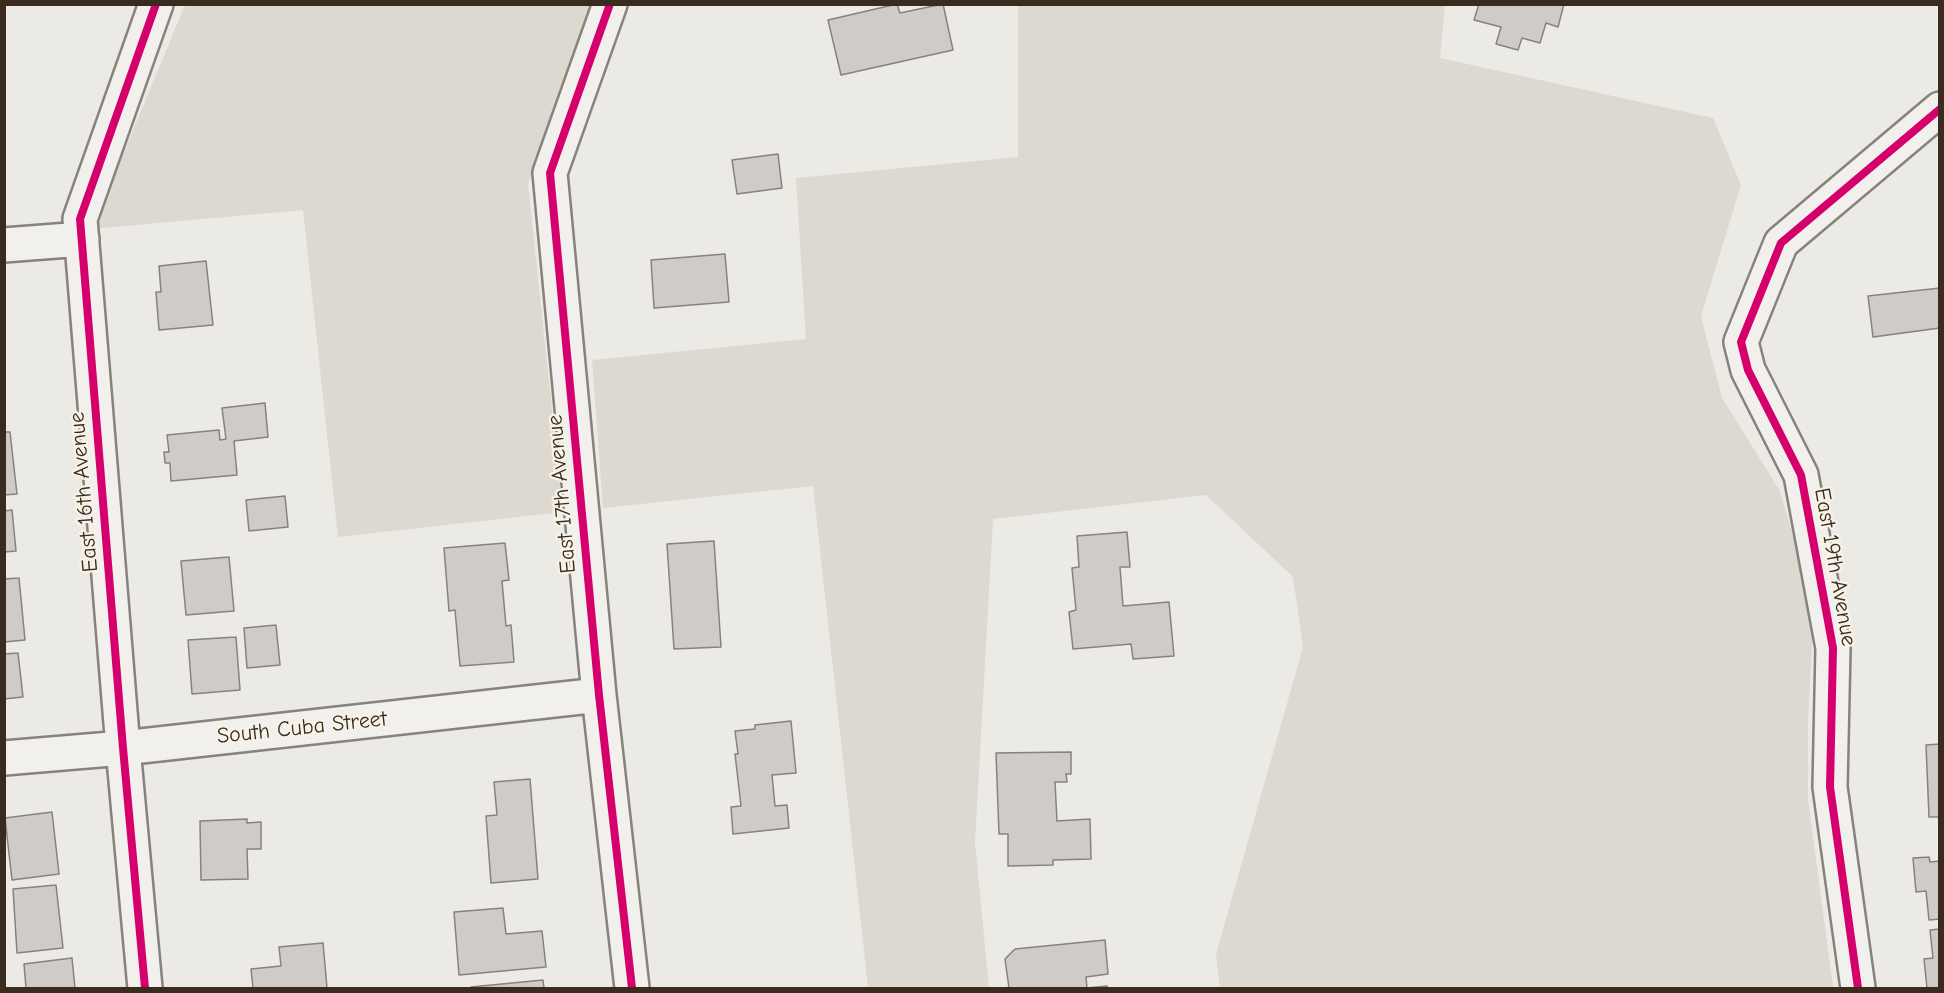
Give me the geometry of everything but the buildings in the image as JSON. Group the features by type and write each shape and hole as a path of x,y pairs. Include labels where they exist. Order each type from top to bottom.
{"street":[{"name":"East 16th Avenue","path":"145,988 80,219 156,4"},
{"name":"East 17th Avenue","path":"610,4 550,173 599,695 632,988"},
{"name":"East 19th Avenue","path":"1858,988 1830,787 1833,648 1801,475 1748,370 1741,342 1781,243 1940,109"},
{"path":"4,245 81,239"},
{"name":"South Cuba Street","path":"4,758 123,748 599,695"}],"shaded area":[{"path":"185,5 591,5 528,184 563,512 338,537 303,210 92,229"},
{"path":"1018,5 1445,5 1440,58 1713,118 1741,185 1701,316 1722,398 1780,491 1814,608 1808,722 1808,799 1833,988 1220,988 1216,954 1303,647 1293,577 1206,495 993,519 975,842 989,988 868,988 813,486 603,508 592,360 806,339 796,178 1018,157"}],"cycle path":[{"path":"145,988 80,219 156,4"},
{"path":"610,4 550,173 599,695 632,988"},
{"path":"1858,988 1830,787 1833,648 1801,475 1748,370 1741,342 1781,243 1940,109"}]}
